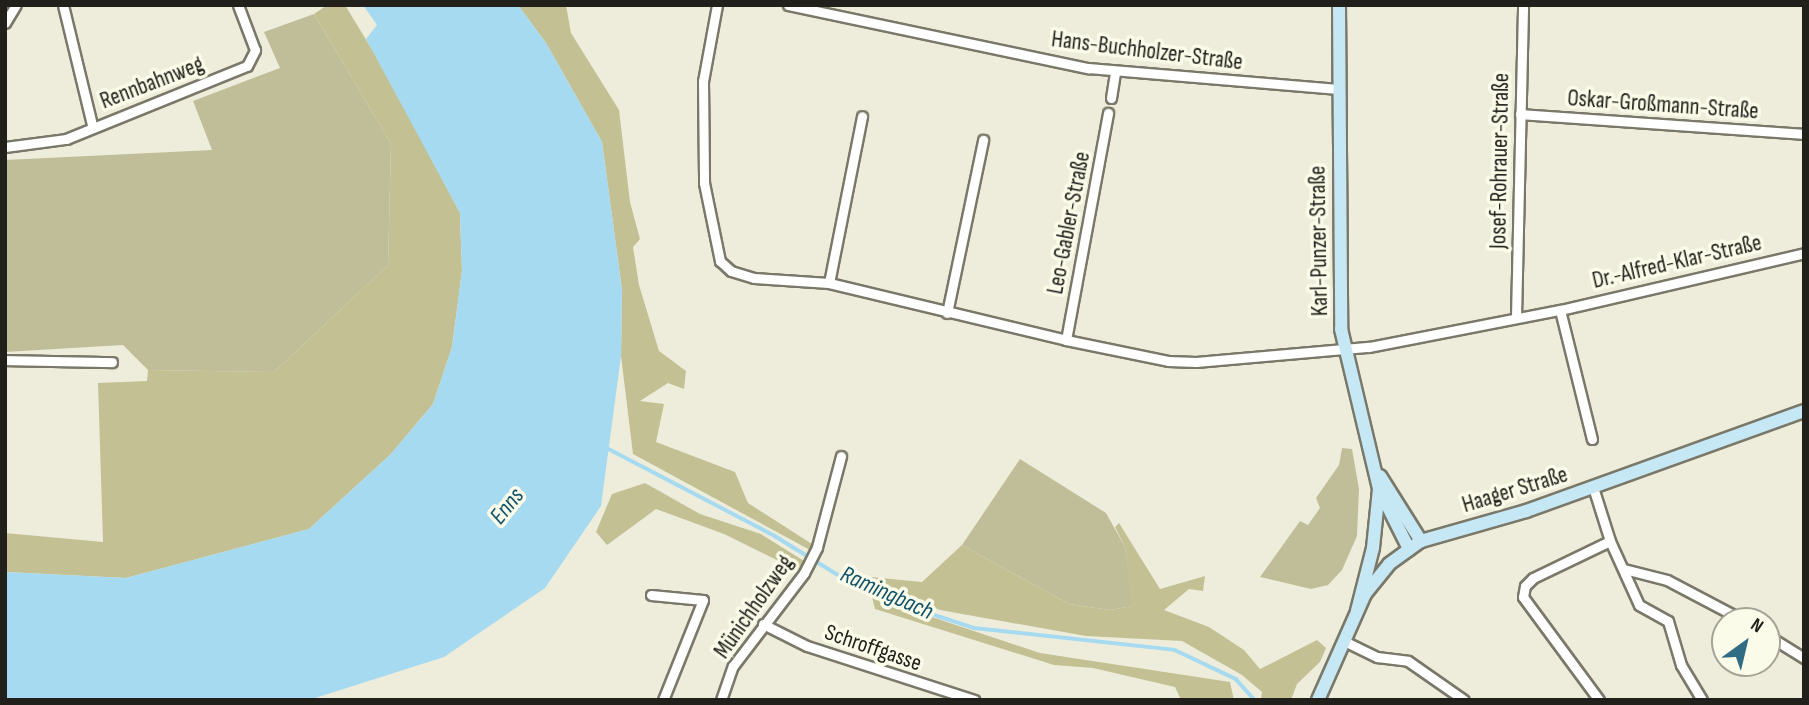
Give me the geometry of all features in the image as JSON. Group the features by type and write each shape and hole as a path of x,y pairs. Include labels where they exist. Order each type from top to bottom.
{"street":[{"path":"5,23 16,5"},
{"path":"63,5 92,125"},
{"name":"Rennbahnweg","path":"5,147 46,144 247,66 255,50 238,5"},
{"path":"717,5 703,81 704,183 720,261 731,271 754,278 829,283 947,313 1168,361 1346,351"},
{"name":"Hans-Buchholzer-Straße","path":"788,5 1115,72 1338,89"},
{"name":"Karl-Punzer-Straße","path":"1339,5 1340,309 1346,351 1377,471 1379,489 1373,548 1357,611"},
{"name":"Josef-Rohrauer-Straße","path":"1517,317 1523,5"},
{"path":"1111,98 1115,72"},
{"name":"Leo-Gabler-Straße","path":"1066,340 1108,113"},
{"name":"Oskar-Großmann-Straße","path":"1520,114 1804,134"},
{"path":"829,283 862,116"},
{"path":"947,313 983,140"},
{"name":"Dr.-Alfred-Klar-Straße","path":"1346,351 1560,310 1804,253"},
{"path":"1560,310 1592,439"},
{"path":"5,360 112,362"},
{"name":"Haager Straße","path":"1318,700 1357,611 1375,579 1421,541 1593,487 1804,411"},
{"name":"Münichholzweg","path":"721,700 733,666 804,573 817,547 841,456"},
{"name":"Karl-Punzer-Straße","path":"1377,471 1421,541"},
{"path":"1593,487 1609,541 1639,605 1668,621 1681,665 1702,700"},
{"name":"Karl-Punzer-Straße","path":"1379,489 1409,549"},
{"path":"1599,700 1523,597 1525,586 1533,578 1609,541"},
{"path":"1624,569 1667,580 1718,607"},
{"path":"651,595 703,600 663,700"},
{"name":"Schroffgasse","path":"763,624 807,646 974,700"},
{"path":"1344,640 1377,657 1408,661 1464,700"},
{"path":"1781,644 1804,658"}],"shaded area":[{"path":"327,5 345,5 388,76 460,213 462,271 452,347 433,404 391,454 309,529 126,578 5,572 5,533 103,542 98,383 147,381 148,370 274,372 388,265 391,144 314,14"},
{"path":"518,5 566,5 571,33 619,110 630,202 640,239 633,247 639,285 659,351 686,371 684,389 668,383 640,401 664,404 656,442 735,472 748,503 812,544 810,550 633,454 621,356 622,290 602,142 546,43"},
{"path":"314,14 391,144 388,265 274,372 148,370 123,345 5,352 5,160 212,150 193,101 280,68 264,32"},
{"path":"1342,448 1352,449 1359,489 1357,536 1342,570 1328,585 1311,589 1260,577 1300,521 1308,525 1320,508 1316,498 1339,465"},
{"path":"1020,459 1106,513 1125,547 1133,606 1110,610 1069,604 962,545"},
{"path":"645,483 700,514 761,534 804,561 799,571 724,534 656,509 607,545 596,532 612,494"},
{"path":"1119,523 1160,589 1205,576 1203,591 1189,589 1164,610 1209,627 1244,650 1260,669 1317,640 1326,648 1320,662 1297,684 1291,700 1261,700 1262,692 1242,675 1182,641 1086,636 940,610 861,576 922,582 962,545 1069,604 1110,610 1132,606 1125,547 1115,527"},
{"path":"872,597 1040,653 1230,682 1234,700 1181,700 1175,687 1093,668 1054,665 875,609"}],"water":[{"name":"Enns","path":"363,5 518,5 546,43 602,142 622,290 621,356 601,506 545,588 444,657 309,700 5,700 5,572 126,578 309,529 391,454 433,404 452,347 462,271 460,213 366,39 377,25"}],"waterway":[{"name":"Ramingbach","path":"605,447 775,536 851,583 901,604 974,628 1175,650 1236,679 1255,700"}]}
